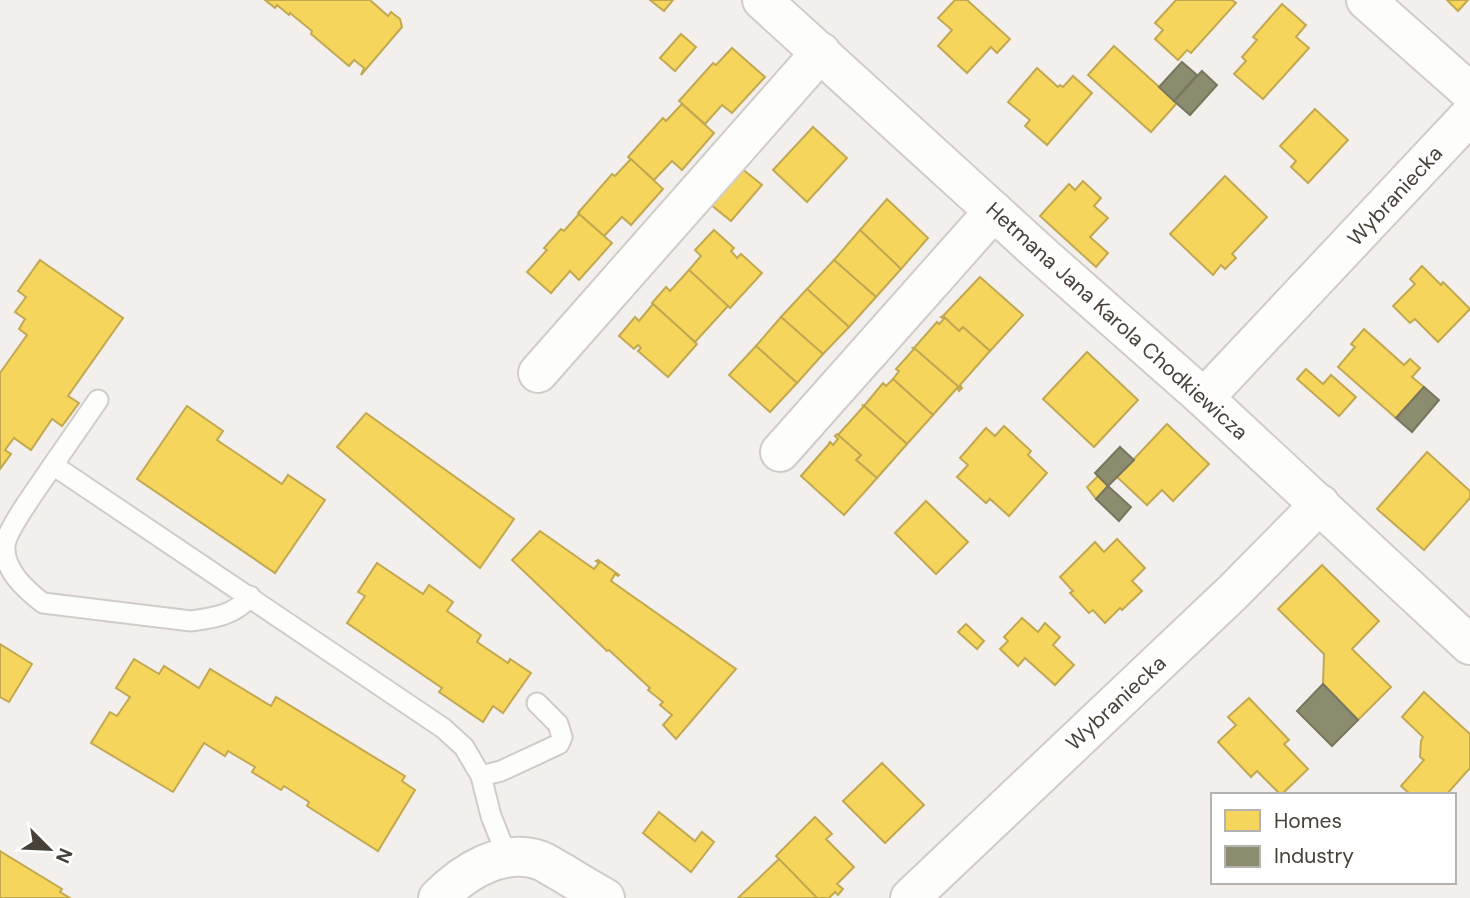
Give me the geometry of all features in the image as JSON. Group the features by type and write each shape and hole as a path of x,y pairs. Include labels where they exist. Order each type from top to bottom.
{"street":[{"name":"Hetmana Jana Karola Chodkiewicza","path":"762,0 1204,398 1470,645"},
{"path":"1366,0 1469,113"},
{"path":"538,373 821,52"},
{"name":"Wybraniecka","path":"1204,398 1469,113"},
{"path":"780,452 994,211"},
{"name":"Wybraniecka","path":"910,898 1232,593 1320,504"},
{"path":"438,898 467,874 507,856 541,861 605,898"}],"lane":[{"path":"98,400 10,531 5,546 7,558 18,581 43,603 191,621 233,611 250,596"},
{"path":"53,465 443,728 464,747 481,776 491,816 507,856"},
{"path":"481,776 501,771 559,744 562,737 558,724 537,703"}],"building: Homes":[{"path":"265,0 370,0 388,16 391,12 400,19 402,27 361,75 364,68 354,60 349,66 290,13 289,15 277,5 275,8"},
{"path":"650,0 673,0 664,11"},
{"path":"955,0 967,0 1010,39 997,53 991,47 967,73 938,46 952,30 938,18"},
{"path":"1176,0 1232,0 1236,3 1191,53 1187,50 1178,60 1155,39 1163,30 1155,23"},
{"path":"1447,0 1468,0 1458,11"},
{"path":"1282,4 1306,25 1296,37 1309,48 1263,99 1234,74 1246,61 1242,57 1257,40 1253,37"},
{"path":"681,34 696,47 675,71 660,58"},
{"path":"1114,46 1177,103 1151,132 1088,75"},
{"path":"732,48 765,77 732,113 722,105 705,124 679,101 713,63 716,65"},
{"path":"1037,68 1058,87 1063,87 1073,76 1092,93 1047,145 1025,126 1030,120 1008,102"},
{"path":"682,104 714,133 682,170 672,161 654,180 628,157 663,118 666,121"},
{"path":"1315,109 1348,140 1308,183 1291,167 1296,161 1280,146"},
{"path":"813,127 847,158 807,202 773,170"},
{"path":"631,159 663,189 631,225 622,217 604,236 578,213 612,174 615,176"},
{"path":"741,168 762,185 731,221 710,204"},
{"path":"1225,176 1267,217 1232,254 1236,258 1225,269 1221,265 1213,275 1170,234"},
{"path":"1083,181 1101,198 1094,206 1108,218 1090,237 1108,253 1096,267 1040,216 1069,184 1075,190"},
{"path":"887,199 928,238 901,269 860,230"},
{"path":"579,214 612,243 579,280 570,271 551,293 527,272 561,229 564,231"},
{"path":"714,230 734,248 731,251 737,258 741,254 762,273 730,308 689,270 701,256 695,250"},
{"path":"860,230 901,269 876,297 834,260"},
{"path":"40,260 123,318 68,396 79,403 62,426 52,419 31,450 14,438 5,450 11,454 0,469 0,373 27,335 19,329 25,319 15,312 26,297 18,291"},
{"path":"834,260 876,297 849,327 807,289"},
{"path":"1422,266 1470,309 1438,342 1415,319 1410,323 1393,306 1415,284 1410,279"},
{"path":"689,270 728,306 695,342 652,303 666,287 670,291"},
{"path":"980,277 1023,315 990,351 963,327 959,331 943,316"},
{"path":"807,289 849,327 823,354 781,317"},
{"path":"653,304 697,344 668,377 638,351 641,348 638,345 634,349 619,336 635,317 639,321"},
{"path":"943,316 959,331 963,327 990,351 960,385 961,389 914,348 937,322 939,324 944,319 941,317"},
{"path":"781,317 823,354 797,383 756,346"},
{"path":"1364,329 1404,365 1410,359 1420,368 1412,377 1424,387 1396,418 1338,367 1355,347 1351,344"},
{"path":"756,346 797,383 770,412 729,375"},
{"path":"913,348 961,389 959,391 957,388 933,415 893,379 899,371 896,369"},
{"path":"1087,352 1138,400 1094,447 1043,399"},
{"path":"1306,369 1323,384 1331,375 1356,397 1339,416 1297,379"},
{"path":"893,379 933,415 907,444 864,406 883,383 886,386"},
{"path":"863,405 907,444 877,478 856,460 861,455 838,435 864,406"},
{"path":"187,406 223,431 217,440 282,484 288,475 325,500 275,573 137,479"},
{"path":"366,413 514,519 480,568 337,447"},
{"path":"1167,424 1209,464 1173,501 1162,490 1147,505 1117,477"},
{"path":"1004,426 1031,451 1028,455 1047,473 1009,516 990,499 986,503 957,477 968,465 960,458 986,428 995,436"},
{"path":"837,434 861,455 856,460 877,478 844,515 801,476 830,442 833,445 838,439 835,436"},
{"path":"1427,452 1470,491 1470,498 1424,550 1377,509"},
{"path":"1098,476 1108,486 1096,499 1087,487"},
{"path":"926,501 968,542 936,574 895,533"},
{"path":"540,531 594,569 599,563 596,561 598,560 619,575 615,574 611,581 736,669 676,739 663,725 672,715 660,705 663,702 512,560"},
{"path":"1117,539 1145,568 1132,581 1142,591 1105,623 1093,610 1089,613 1070,593 1073,591 1060,577 1095,542 1104,552"},
{"path":"377,563 423,594 429,585 453,602 447,611 481,635 477,642 508,663 510,659 531,673 503,713 493,706 483,722 439,692 442,688 347,623 365,596 358,592"},
{"path":"1322,565 1379,621 1352,649 1391,687 1358,720 1323,684 1324,654 1278,609"},
{"path":"1022,618 1038,632 1045,623 1060,637 1053,645 1074,665 1055,685 1025,658 1018,666 1000,649 1008,641 1004,637"},
{"path":"966,624 984,641 977,649 958,632"},
{"path":"0,644 32,664 9,702 0,697"},
{"path":"134,659 159,674 164,666 199,688 210,669 271,706 276,697 405,776 402,781 415,790 378,851 307,806 309,802 284,786 281,790 252,772 255,767 228,751 225,756 204,743 173,792 91,743 110,712 117,716 130,697 116,688"},
{"path":"1424,692 1470,734 1470,768 1448,793 1409,793 1401,786 1424,760 1420,757 1423,737 1402,717"},
{"path":"1249,698 1289,740 1284,744 1308,769 1283,793 1279,793 1257,771 1251,777 1218,742 1236,725 1228,717"},
{"path":"882,763 924,805 885,843 843,801"},
{"path":"659,812 695,841 702,832 714,842 691,872 643,833"},
{"path":"815,817 832,834 826,839 854,867 837,884 843,889 838,895 835,892 829,898 817,898 776,856"},
{"path":"0,851 62,889 60,892 70,898 0,898"},
{"path":"779,859 817,898 738,898"}],"building: Industry":[{"path":"1182,62 1197,75 1174,101 1159,87"},
{"path":"1202,71 1217,85 1190,115 1174,101"},
{"path":"1424,387 1439,400 1412,432 1396,418"},
{"path":"1120,447 1134,460 1108,486 1095,473"},
{"path":"1108,486 1131,507 1119,521 1096,499"},
{"path":"1323,684 1358,720 1332,746 1297,711"}]}
